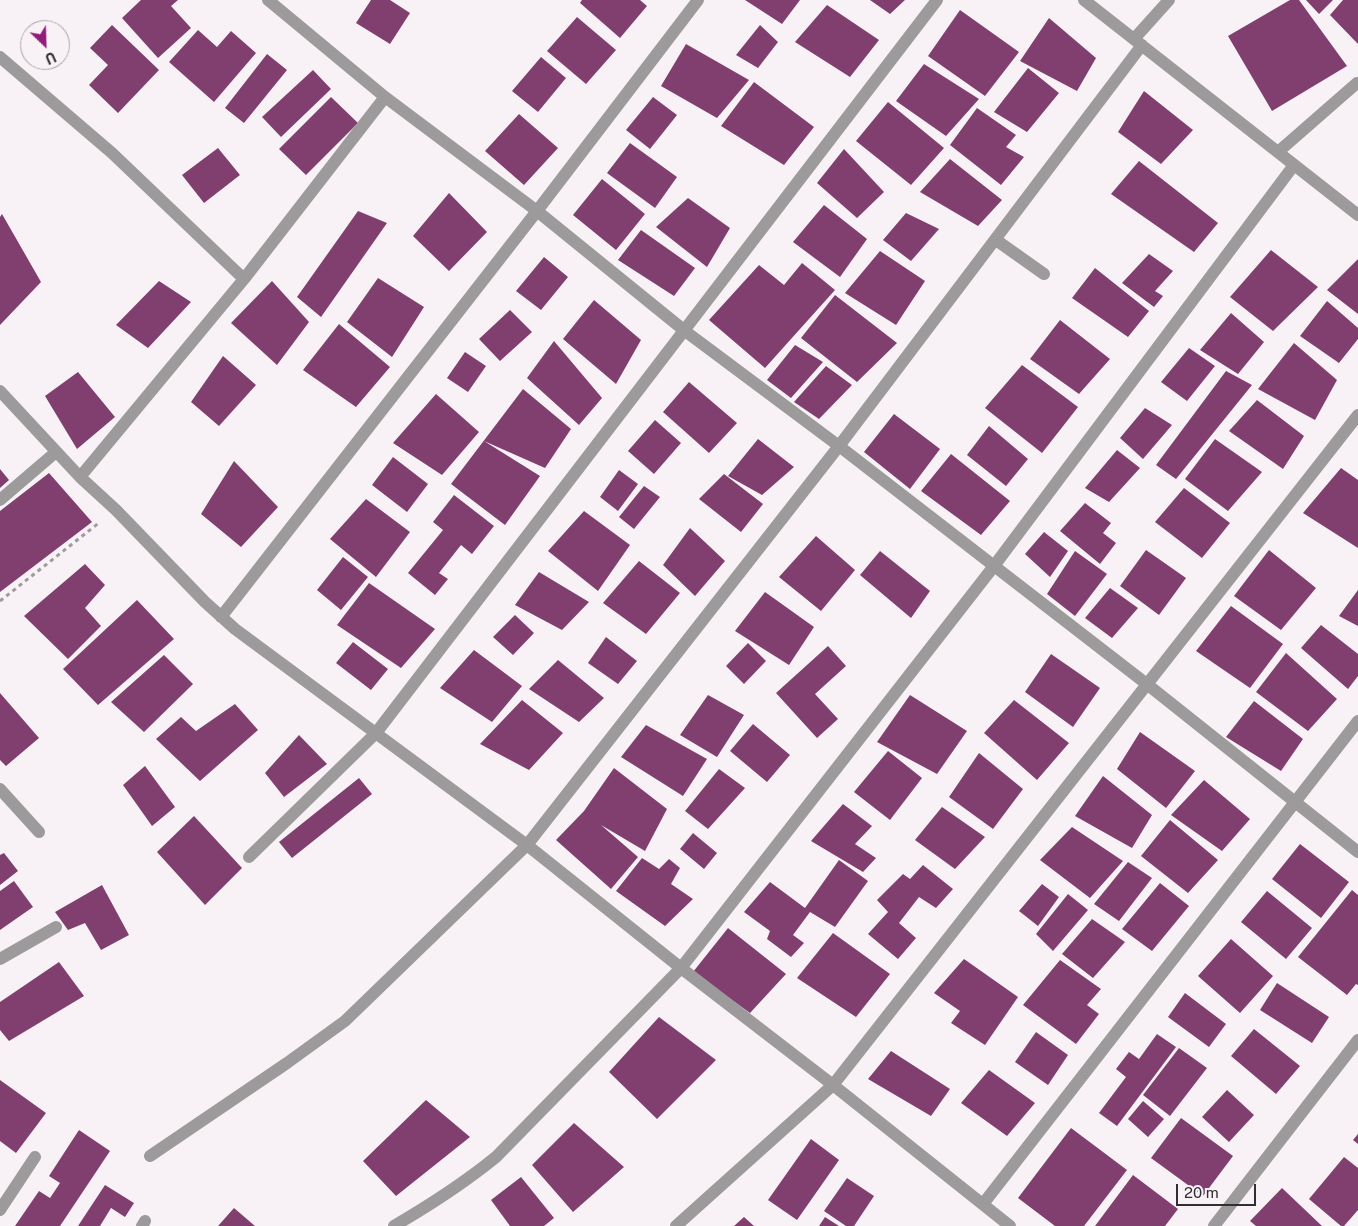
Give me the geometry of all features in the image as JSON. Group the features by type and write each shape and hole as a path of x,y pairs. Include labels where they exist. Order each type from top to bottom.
{"street":[{"path":"268,0 385,97 537,211 685,331 839,446 1148,685 1358,852"},
{"path":"221,617 537,211 698,0"},
{"path":"249,856 376,734 937,0"},
{"path":"1084,0 1358,215"},
{"path":"150,1156 288,1063 345,1021 527,845 839,446 996,240 1169,0"},
{"path":"0,57 112,153 244,279"},
{"path":"1278,152 1357,83"},
{"path":"80,477 244,279 385,97"},
{"path":"394,1226 440,1199 474,1175 496,1156 681,968 994,566 1294,165"},
{"path":"996,240 1044,274"},
{"path":"0,391 80,477 116,510 221,617 527,845 1010,1226"},
{"path":"676,1226 833,1085 1358,415"},
{"path":"0,500 56,452"},
{"path":"983,1204 1358,721"},
{"path":"0,789 39,832"},
{"path":"0,959 56,928"},
{"path":"1214,1226 1358,1040"},
{"path":"0,1210 35,1157"}],"path":[{"path":"0,601 116,510"}],"building":[{"path":"141,0 178,0 171,6 191,28 158,58 122,18"},
{"path":"371,0 390,0 410,13 390,44 356,23"},
{"path":"582,0 640,0 647,6 620,38 580,3"},
{"path":"745,0 800,0 782,24"},
{"path":"870,0 905,0 890,14"},
{"path":"1290,0 1299,0 1347,66 1272,111 1228,36"},
{"path":"1306,0 1333,0 1319,14"},
{"path":"1343,0 1358,0 1358,44 1330,15"},
{"path":"827,5 879,40 850,77 795,42"},
{"path":"960,10 1019,52 985,96 928,56"},
{"path":"577,17 616,50 586,84 547,51"},
{"path":"1049,18 1096,58 1077,91 1020,61"},
{"path":"112,25 159,70 118,113 89,85 108,65 90,48"},
{"path":"760,25 778,42 758,68 736,55"},
{"path":"198,30 217,47 231,31 256,53 214,102 169,62"},
{"path":"686,44 749,80 717,118 661,86"},
{"path":"267,54 287,70 244,123 225,108"},
{"path":"541,57 566,78 538,112 512,91"},
{"path":"924,64 979,99 946,136 896,101"},
{"path":"1028,68 1059,93 1027,132 994,112"},
{"path":"313,70 331,89 281,137 262,117"},
{"path":"754,82 814,127 784,165 721,126"},
{"path":"1144,91 1193,130 1161,164 1118,132"},
{"path":"331,97 358,123 306,175 279,149"},
{"path":"653,97 677,115 650,149 626,130"},
{"path":"888,102 944,148 911,185 856,141"},
{"path":"977,108 1016,135 1006,147 1024,157 1001,185 950,145"},
{"path":"519,114 558,148 524,185 485,151"},
{"path":"630,143 677,177 655,208 607,173"},
{"path":"218,148 240,175 204,203 182,175"},
{"path":"844,149 884,192 857,218 817,183"},
{"path":"950,159 1002,200 978,226 920,192"},
{"path":"1139,161 1218,223 1194,252 1111,194"},
{"path":"602,179 645,214 616,250 573,215"},
{"path":"449,193 487,232 449,271 413,236"},
{"path":"688,198 730,228 707,267 656,227"},
{"path":"824,205 867,239 840,277 793,242"},
{"path":"358,211 387,223 321,317 297,297"},
{"path":"906,213 939,229 911,261 883,240"},
{"path":"2,214 41,282 0,325 0,217"},
{"path":"641,230 695,268 674,296 618,260"},
{"path":"1271,250 1318,287 1273,331 1230,297"},
{"path":"880,251 925,281 896,325 845,293"},
{"path":"1149,254 1173,271 1155,291 1163,296 1154,307 1122,283"},
{"path":"544,257 568,277 541,310 516,291"},
{"path":"1358,259 1358,314 1327,290"},
{"path":"802,263 835,290 765,368 709,320 759,265 784,285"},
{"path":"1095,268 1149,311 1128,337 1072,298"},
{"path":"378,278 424,307 392,357 347,322"},
{"path":"159,281 191,302 148,348 116,325"},
{"path":"272,281 309,322 277,365 231,323"},
{"path":"835,295 897,343 857,382 801,338"},
{"path":"594,300 641,340 616,384 563,339"},
{"path":"1327,301 1358,328 1358,339 1339,363 1300,336"},
{"path":"510,310 532,332 500,361 479,339"},
{"path":"1231,313 1264,342 1238,374 1200,350"},
{"path":"1060,320 1110,359 1079,394 1030,359"},
{"path":"339,324 390,367 356,407 303,370"},
{"path":"554,341 602,398 579,425 527,378"},
{"path":"1294,343 1337,380 1315,420 1258,389"},
{"path":"795,345 823,362 791,398 767,380"},
{"path":"1189,348 1215,366 1187,401 1161,382"},
{"path":"465,352 486,366 468,392 447,378"},
{"path":"223,356 256,385 219,426 191,402"},
{"path":"1022,365 1078,407 1042,453 985,408"},
{"path":"826,366 852,385 819,419 794,402"},
{"path":"1226,371 1252,385 1176,479 1156,465"},
{"path":"78,372 115,417 77,449 45,396"},
{"path":"689,382 737,423 709,453 663,412"},
{"path":"523,389 571,429 545,468 484,441 540,476 505,525 451,484"},
{"path":"436,394 479,432 442,475 393,443"},
{"path":"1257,400 1304,436 1283,469 1229,431"},
{"path":"1145,408 1172,425 1143,459 1120,438"},
{"path":"894,414 940,449 910,489 864,452"},
{"path":"655,420 681,443 654,474 628,451"},
{"path":"989,426 1028,459 1006,486 967,455"},
{"path":"758,439 794,467 762,495 728,476"},
{"path":"1215,439 1262,472 1228,511 1185,479"},
{"path":"1117,450 1140,468 1109,502 1085,488"},
{"path":"951,454 1010,501 981,535 921,491"},
{"path":"393,457 428,484 407,512 372,485"},
{"path":"234,461 278,507 241,547 201,514"},
{"path":"1341,468 1358,480 1358,548 1303,513"},
{"path":"0,469 9,480 0,488"},
{"path":"619,470 638,484 618,511 600,497"},
{"path":"49,473 92,522 0,592 0,511"},
{"path":"724,474 763,504 741,532 699,499"},
{"path":"644,486 660,497 634,529 619,517"},
{"path":"1184,488 1230,523 1202,558 1155,522"},
{"path":"454,495 494,526 472,554 461,545 439,573 448,579 435,595 408,573 443,530 433,522"},
{"path":"366,499 410,532 376,577 330,539"},
{"path":"1085,503 1111,523 1103,533 1116,543 1100,564 1060,531"},
{"path":"584,511 630,545 598,591 548,551"},
{"path":"690,528 725,561 695,596 663,565"},
{"path":"1044,532 1068,551 1050,577 1025,554"},
{"path":"816,536 855,570 821,611 779,577"},
{"path":"1146,550 1186,578 1159,615 1120,586"},
{"path":"1269,550 1316,588 1281,630 1234,596"},
{"path":"880,551 930,591 911,618 860,575"},
{"path":"1075,551 1107,574 1075,616 1047,594"},
{"path":"343,557 368,577 341,610 317,590"},
{"path":"639,561 680,593 646,634 603,603"},
{"path":"85,564 105,585 85,608 101,626 68,659 24,616"},
{"path":"539,572 589,602 562,630 515,605"},
{"path":"369,583 435,629 401,668 337,625"},
{"path":"1110,588 1138,608 1112,638 1085,618"},
{"path":"1358,590 1358,626 1339,616"},
{"path":"765,592 814,627 789,665 735,631"},
{"path":"137,600 174,639 98,705 63,669"},
{"path":"1231,606 1283,644 1250,688 1196,651"},
{"path":"515,615 534,633 513,655 493,637"},
{"path":"1321,625 1358,654 1358,676 1348,689 1301,648"},
{"path":"606,637 637,661 618,684 588,663"},
{"path":"353,642 388,669 371,690 336,663"},
{"path":"748,643 766,661 744,684 726,666"},
{"path":"828,646 846,666 815,694 838,719 817,738 776,693"},
{"path":"474,650 522,686 492,722 440,688"},
{"path":"1286,653 1337,699 1308,731 1256,692"},
{"path":"1051,654 1100,688 1073,727 1025,692"},
{"path":"164,655 193,684 144,732 111,702"},
{"path":"558,660 604,698 579,722 529,689"},
{"path":"0,693 39,738 6,766 0,760"},
{"path":"708,695 744,715 717,757 680,735"},
{"path":"910,695 967,731 937,774 877,742"},
{"path":"522,700 563,733 529,770 480,744"},
{"path":"1014,700 1069,743 1037,780 984,733"},
{"path":"1254,701 1303,739 1281,771 1226,737"},
{"path":"235,704 258,730 200,781 156,739 181,717 196,731"},
{"path":"753,724 790,755 767,782 730,751"},
{"path":"646,725 707,759 683,796 621,757"},
{"path":"1140,732 1195,771 1166,808 1117,769"},
{"path":"299,735 327,764 284,797 265,773"},
{"path":"888,751 922,778 890,820 854,792"},
{"path":"979,753 1023,789 993,829 949,797"},
{"path":"145,766 175,807 152,826 123,785"},
{"path":"614,768 667,809 645,851 601,825 638,857 611,889 556,840 584,811"},
{"path":"719,769 745,788 708,829 685,811"},
{"path":"1103,776 1152,815 1132,848 1075,816"},
{"path":"359,778 372,794 292,858 279,842"},
{"path":"1204,780 1250,819 1222,851 1171,815"},
{"path":"843,804 872,826 855,844 876,858 863,872 811,841"},
{"path":"942,807 985,837 955,869 915,840"},
{"path":"194,816 242,868 205,905 157,852"},
{"path":"1170,820 1218,860 1188,893 1141,856"},
{"path":"1072,827 1123,861 1090,898 1040,860"},
{"path":"693,833 717,853 704,869 680,849"},
{"path":"1300,844 1349,882 1321,918 1272,879"},
{"path":"4,853 18,871 0,885 0,855"},
{"path":"642,858 659,869 669,859 680,868 671,884 693,899 665,926 616,891"},
{"path":"839,860 868,881 835,927 810,912 793,935 804,943 791,957 767,939 770,931 744,912 770,882 805,908"},
{"path":"1128,862 1152,878 1119,921 1094,904"},
{"path":"923,865 953,889 936,908 919,897 899,923 916,938 898,959 868,934 888,912 877,900 903,874 910,879"},
{"path":"14,881 33,907 0,930 0,891"},
{"path":"1160,883 1189,906 1152,951 1122,929"},
{"path":"1042,884 1059,897 1038,926 1019,911"},
{"path":"102,885 129,935 101,950 85,923 68,930 55,912"},
{"path":"1352,890 1358,895 1358,985 1356,984 1347,995 1298,957"},
{"path":"1267,891 1312,928 1286,959 1241,922"},
{"path":"1068,894 1088,910 1053,951 1036,934"},
{"path":"1092,919 1125,942 1093,978 1062,954"},
{"path":"728,928 786,974 750,1013 693,972"},
{"path":"833,933 890,974 856,1017 797,978"},
{"path":"1231,939 1273,976 1240,1013 1198,976"},
{"path":"964,959 1018,997 985,1045 951,1023 960,1011 934,993"},
{"path":"1060,960 1101,989 1087,1005 1099,1014 1076,1044 1023,1005"},
{"path":"59,962 84,996 9,1041 0,1030 0,1002"},
{"path":"1277,983 1329,1017 1312,1043 1260,1010"},
{"path":"1185,993 1226,1024 1209,1047 1168,1017"},
{"path":"659,1017 716,1060 657,1119 609,1072"},
{"path":"1254,1029 1300,1066 1276,1094 1231,1056"},
{"path":"1036,1032 1068,1055 1048,1085 1015,1062"},
{"path":"1157,1034 1176,1047 1117,1126 1099,1113 1126,1077 1116,1069 1129,1052 1139,1059"},
{"path":"1179,1048 1207,1068 1170,1116 1143,1095"},
{"path":"891,1051 950,1089 931,1116 868,1079"},
{"path":"989,1070 1035,1103 1007,1136 961,1103"},
{"path":"0,1080 46,1113 16,1153 0,1141"},
{"path":"1227,1090 1254,1115 1229,1142 1202,1117"},
{"path":"426,1100 470,1137 396,1196 363,1161"},
{"path":"1143,1101 1164,1119 1148,1137 1128,1119"},
{"path":"1181,1118 1233,1156 1203,1196 1151,1158"},
{"path":"574,1123 624,1167 573,1212 532,1165"},
{"path":"1071,1128 1127,1170 1084,1226 1055,1226 1018,1198"},
{"path":"79,1130 110,1151 60,1226 15,1226 39,1191 50,1198 60,1183 49,1176"},
{"path":"1358,1134 1358,1144 1353,1140"},
{"path":"811,1139 839,1160 797,1220 768,1200"},
{"path":"1344,1157 1358,1168 1358,1210 1344,1226 1341,1226 1309,1199"},
{"path":"1133,1175 1178,1209 1165,1226 1095,1226"},
{"path":"521,1177 554,1218 544,1226 510,1226 491,1200"},
{"path":"847,1178 874,1196 854,1226 846,1226 824,1211"},
{"path":"105,1185 134,1203 125,1217 111,1208 100,1226 78,1226"},
{"path":"1282,1188 1322,1226 1256,1226 1250,1221"},
{"path":"234,1208 255,1226 218,1226"},
{"path":"744,1217 754,1226 734,1226"},
{"path":"825,1217 839,1226 819,1226"}]}
